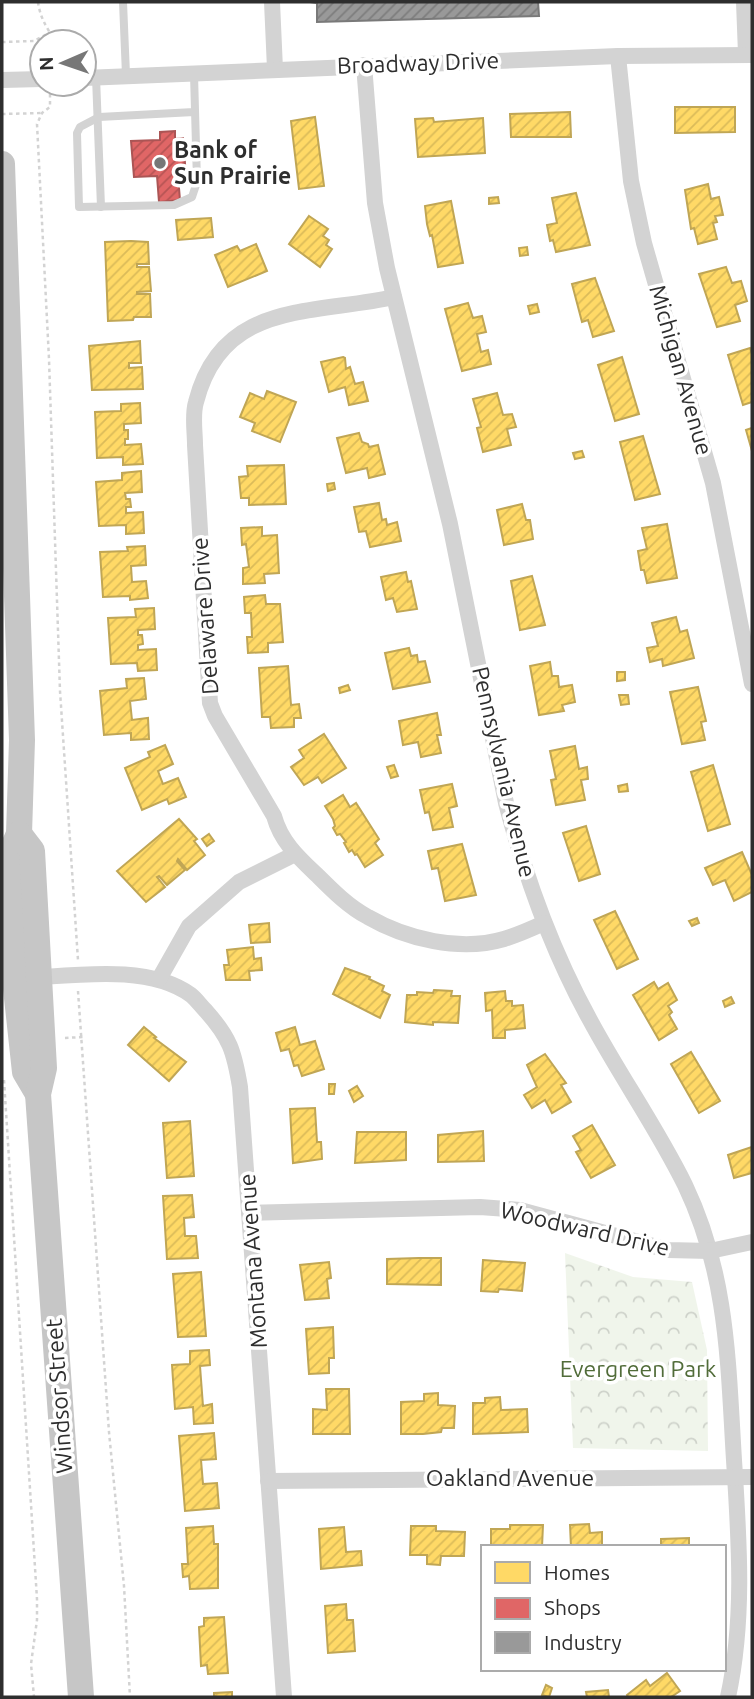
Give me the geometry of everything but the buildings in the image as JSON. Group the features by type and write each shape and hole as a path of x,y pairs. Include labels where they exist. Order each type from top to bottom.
{"main road":[{"name":"Windsor Street","path":"2,164 4,303 22,740 19,834 11,852 25,1072 38,1094 81,1697"}],"street":[{"path":"272,2 275,69"},
{"path":"744,2 749,55"},
{"name":"Broadway Drive","path":"98,77 618,56 749,55"},
{"name":"Michigan Avenue","path":"618,56 631,181 644,243 713,483 752,684"},
{"name":"Pennsylvania Avenue","path":"364,65 375,203 394,297 450,524 506,803 531,889 544,923 589,1019 685,1185 710,1251 724,1309 735,1477 739,1622 734,1672 728,1697"},
{"path":"2,80 28,79"},
{"name":"Delaware Drive","path":"394,297 274,316 237,335 212,364 195,404 202,598 210,703 274,816 279,833 295,854 340,898 367,917 394,930 432,941 481,943 503,940 544,923"},
{"path":"159,979 190,926 239,882 295,854"},
{"name":"Montana Avenue","path":"19,979 122,974 159,979 191,995 225,1032 236,1062 240,1087 284,1697"},
{"name":"Woodward Drive","path":"249,1213 480,1207 520,1210 668,1251 710,1251 752,1242"},
{"name":"Oakland Avenue","path":"268,1481 752,1477"}],"lane":[{"path":"124,2 126,75"},
{"path":"194,72 197,182 192,197 174,205 79,207 78,130 99,117 194,112"},
{"path":"95,98 99,117 101,207"}],"path":[{"path":"38,2 39,12 47,28"},
{"path":"2,42 28,41"},
{"path":"50,98 50,107 42,113 37,124 49,359 60,691 77,976 109,1432 124,1586 130,1697"},
{"path":"2,114 42,113"},
{"path":"4,1075 37,1599 31,1664 34,1697"}],"green space":[{"name":"Evergreen Park","path":"565,1253 633,1277 692,1282 707,1350 708,1451 573,1448"}],"place":[{"name":"Bank of Sun Prairie","path":"160,163"}]}
